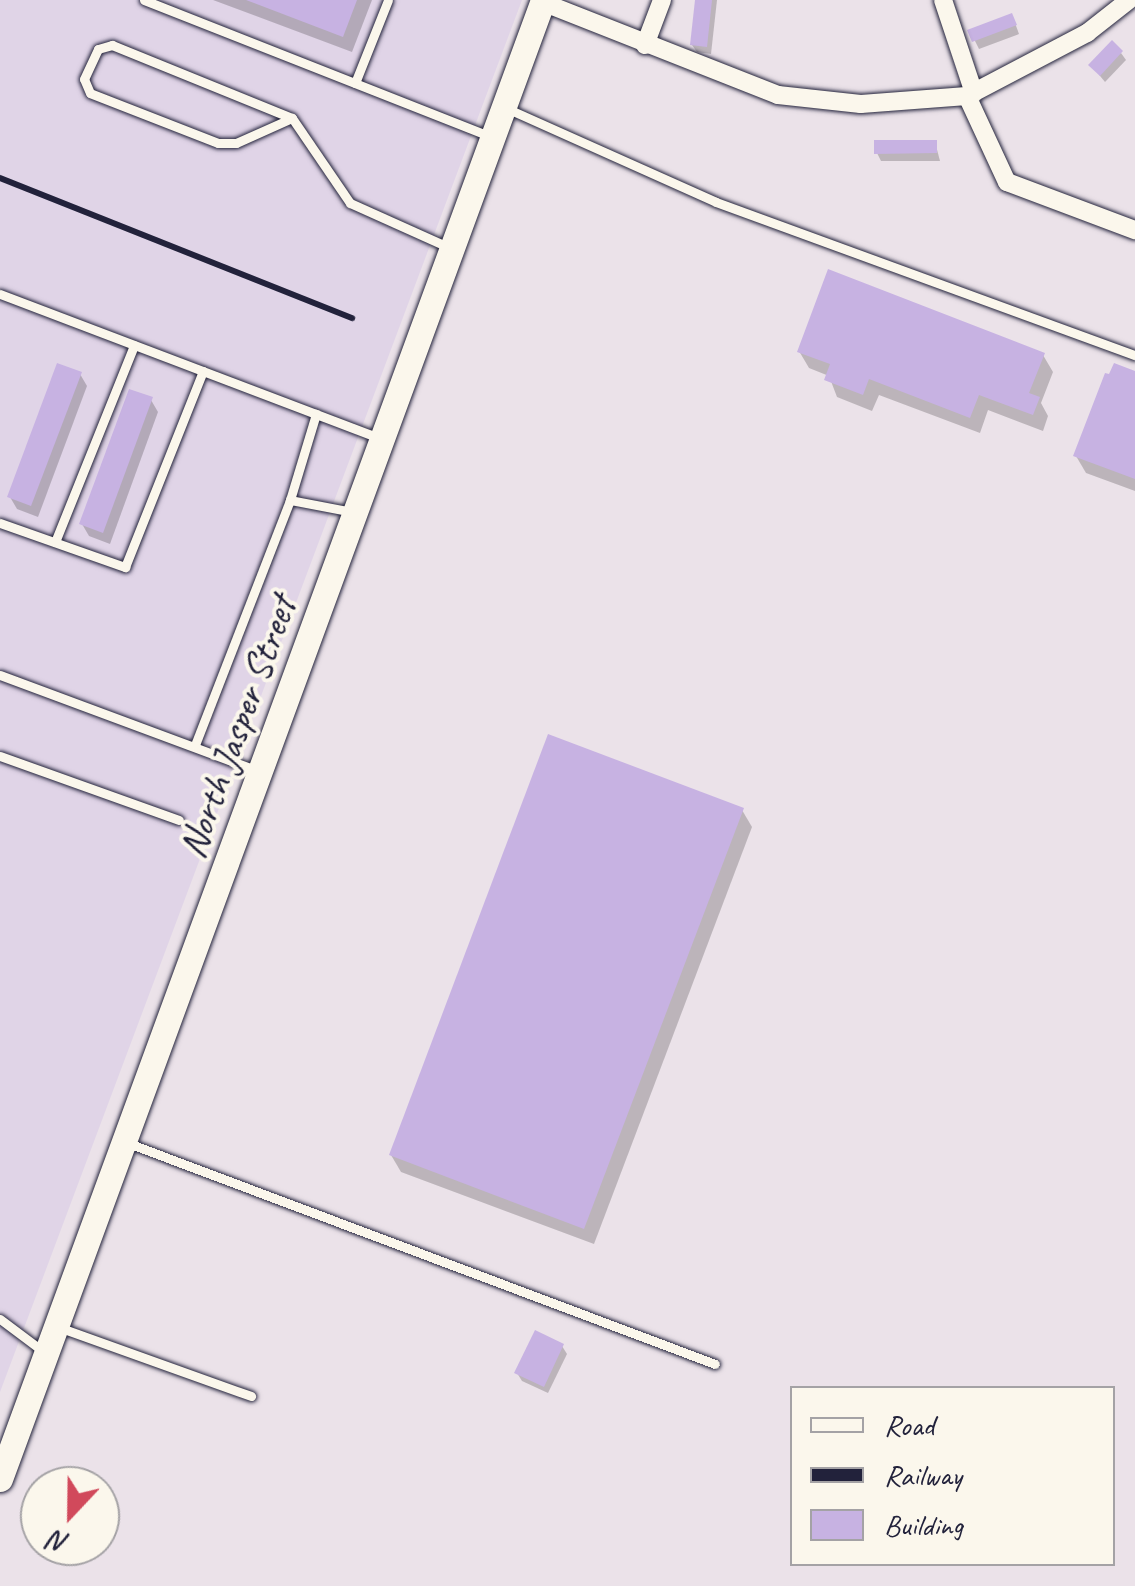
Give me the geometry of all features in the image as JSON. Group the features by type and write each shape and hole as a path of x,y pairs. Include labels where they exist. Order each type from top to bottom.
{"street":[{"path":"646,45 662,0"},
{"path":"944,0 970,94 1007,182 1135,230"},
{"path":"542,1 778,95 861,104 970,94 1087,34 1130,0"},
{"name":"North Jasper Street","path":"0,1479 542,1"}],"lane":[{"path":"144,0 493,137"},
{"path":"355,83 388,0"},
{"path":"292,118 236,142 218,142 90,92 84,80 98,49 112,45 292,118 350,202 452,249"},
{"path":"504,107 677,187 1135,355"},
{"path":"0,294 382,440"},
{"path":"55,542 134,345"},
{"path":"0,523 125,567 202,371"},
{"path":"195,746 290,500 316,414"},
{"path":"290,500 355,512"},
{"path":"0,675 260,772"},
{"path":"0,756 179,820"},
{"path":"124,1141 715,1364"},
{"path":"0,1319 46,1354"},
{"path":"56,1327 251,1396"}],"shaded area":[{"path":"0,0 522,0 0,1392"}],"building":[{"path":"246,0 357,0 343,37"},
{"path":"695,0 712,0 707,47 690,45"},
{"path":"1012,13 1017,25 972,42 967,30"},
{"path":"1112,40 1123,51 1100,76 1088,65"},
{"path":"874,140 937,140 937,153 874,154"},
{"path":"828,269 1045,353 1029,393 1040,397 1033,415 979,395 970,418 869,379 863,395 824,380 830,364 797,352"},
{"path":"57,363 82,372 31,506 7,497"},
{"path":"1114,363 1135,371 1135,479 1073,456 1105,373 1109,374"},
{"path":"129,389 153,397 103,533 79,524"},
{"path":"548,734 744,808 584,1229 389,1155"},
{"path":"535,1330 564,1344 544,1387 514,1373"}],"railway":[{"path":"0,178 352,318"}]}
